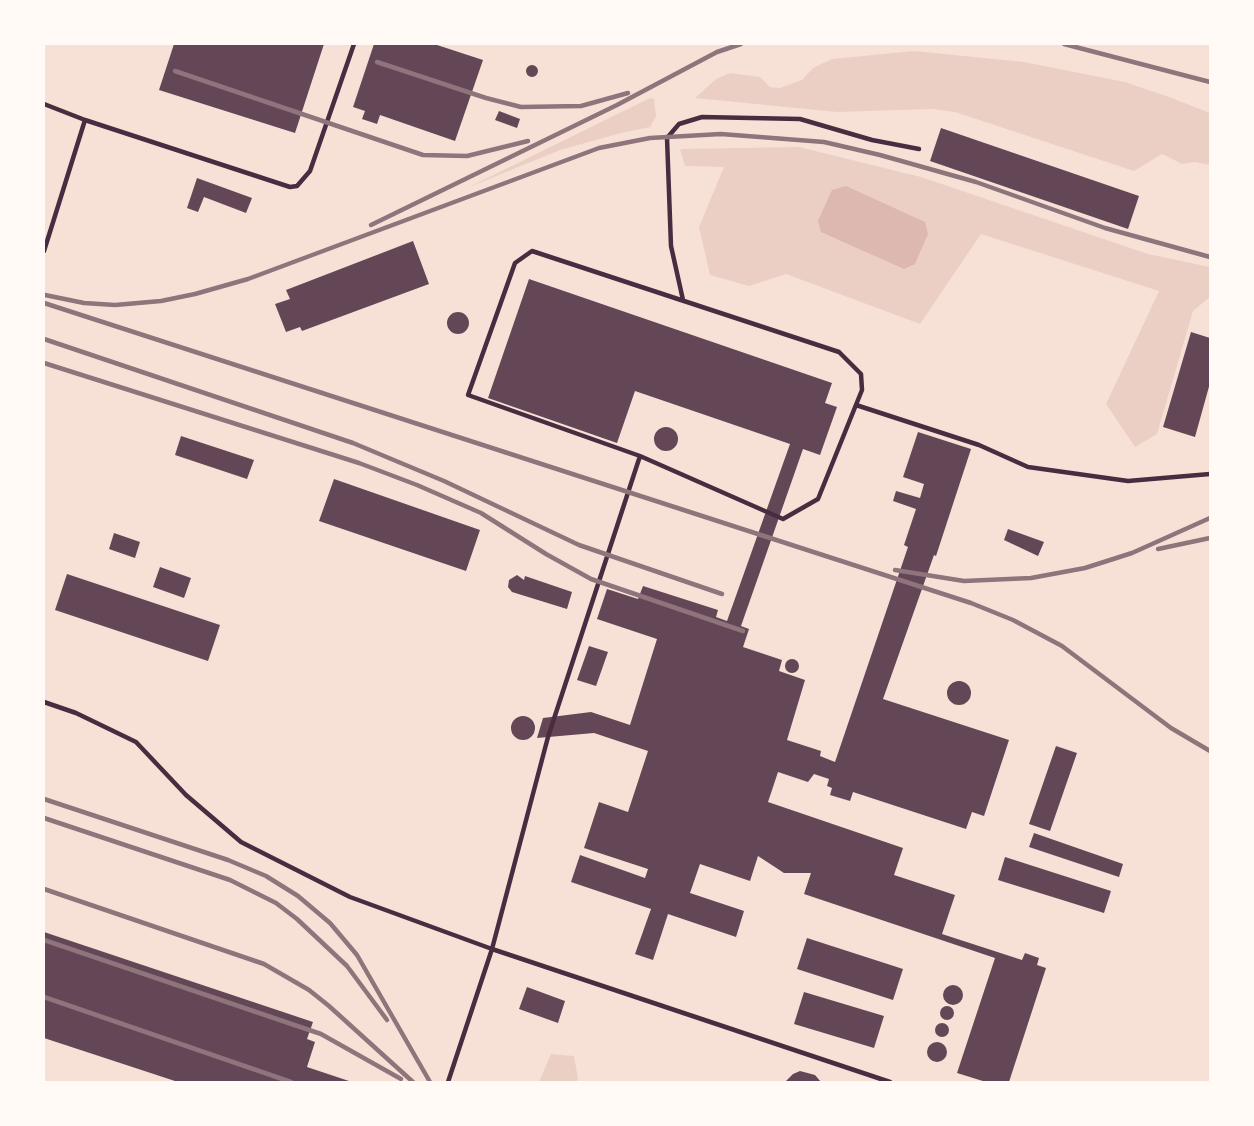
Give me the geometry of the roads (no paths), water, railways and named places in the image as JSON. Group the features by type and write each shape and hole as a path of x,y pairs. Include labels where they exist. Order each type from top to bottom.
{"lane":[{"path":"44,104 84,120 290,187 297,186 310,171 354,44"},
{"path":"682,300 671,246 667,138 679,124 702,117 800,119 872,140 920,149"},
{"path":"44,251 84,120"},
{"path":"532,251 682,300 839,352 861,374 862,390 818,499 783,519 640,456 468,395 515,263 532,251"},
{"path":"856,405 980,445 1028,467 1128,481 1210,474"},
{"path":"448,1083 492,949 548,737 640,456"},
{"path":"44,702 76,713 136,742 186,795 241,842 350,897 492,949 890,1083"}],"railway":[{"path":"371,225 617,105 717,52 741,44"},
{"path":"1064,44 1210,82"},
{"path":"377,62 486,98 521,107 581,106 628,93"},
{"path":"175,71 423,155 467,156 528,141"},
{"path":"45,295 84,303 115,305 161,301 195,294 248,279 599,148 650,138 721,134 824,142 880,155 976,182 1105,228 1210,257"},
{"path":"44,303 971,603 1013,620 1062,646 1171,728 1210,751"},
{"path":"44,339 353,443 444,481 579,545 722,594"},
{"path":"44,363 359,463 417,485 481,513 591,579 743,631"},
{"path":"895,570 964,581 1031,578 1085,568 1132,553 1210,518"},
{"path":"1158,549 1210,538"},
{"path":"44,799 228,860 266,876 298,896 330,923 357,955 430,1082"},
{"path":"44,818 230,880 276,903 297,919 347,966 387,1020"},
{"path":"44,889 264,964 309,990 413,1082"},
{"path":"44,940 321,1034 401,1079"},
{"path":"44,997 291,1082"}]}
